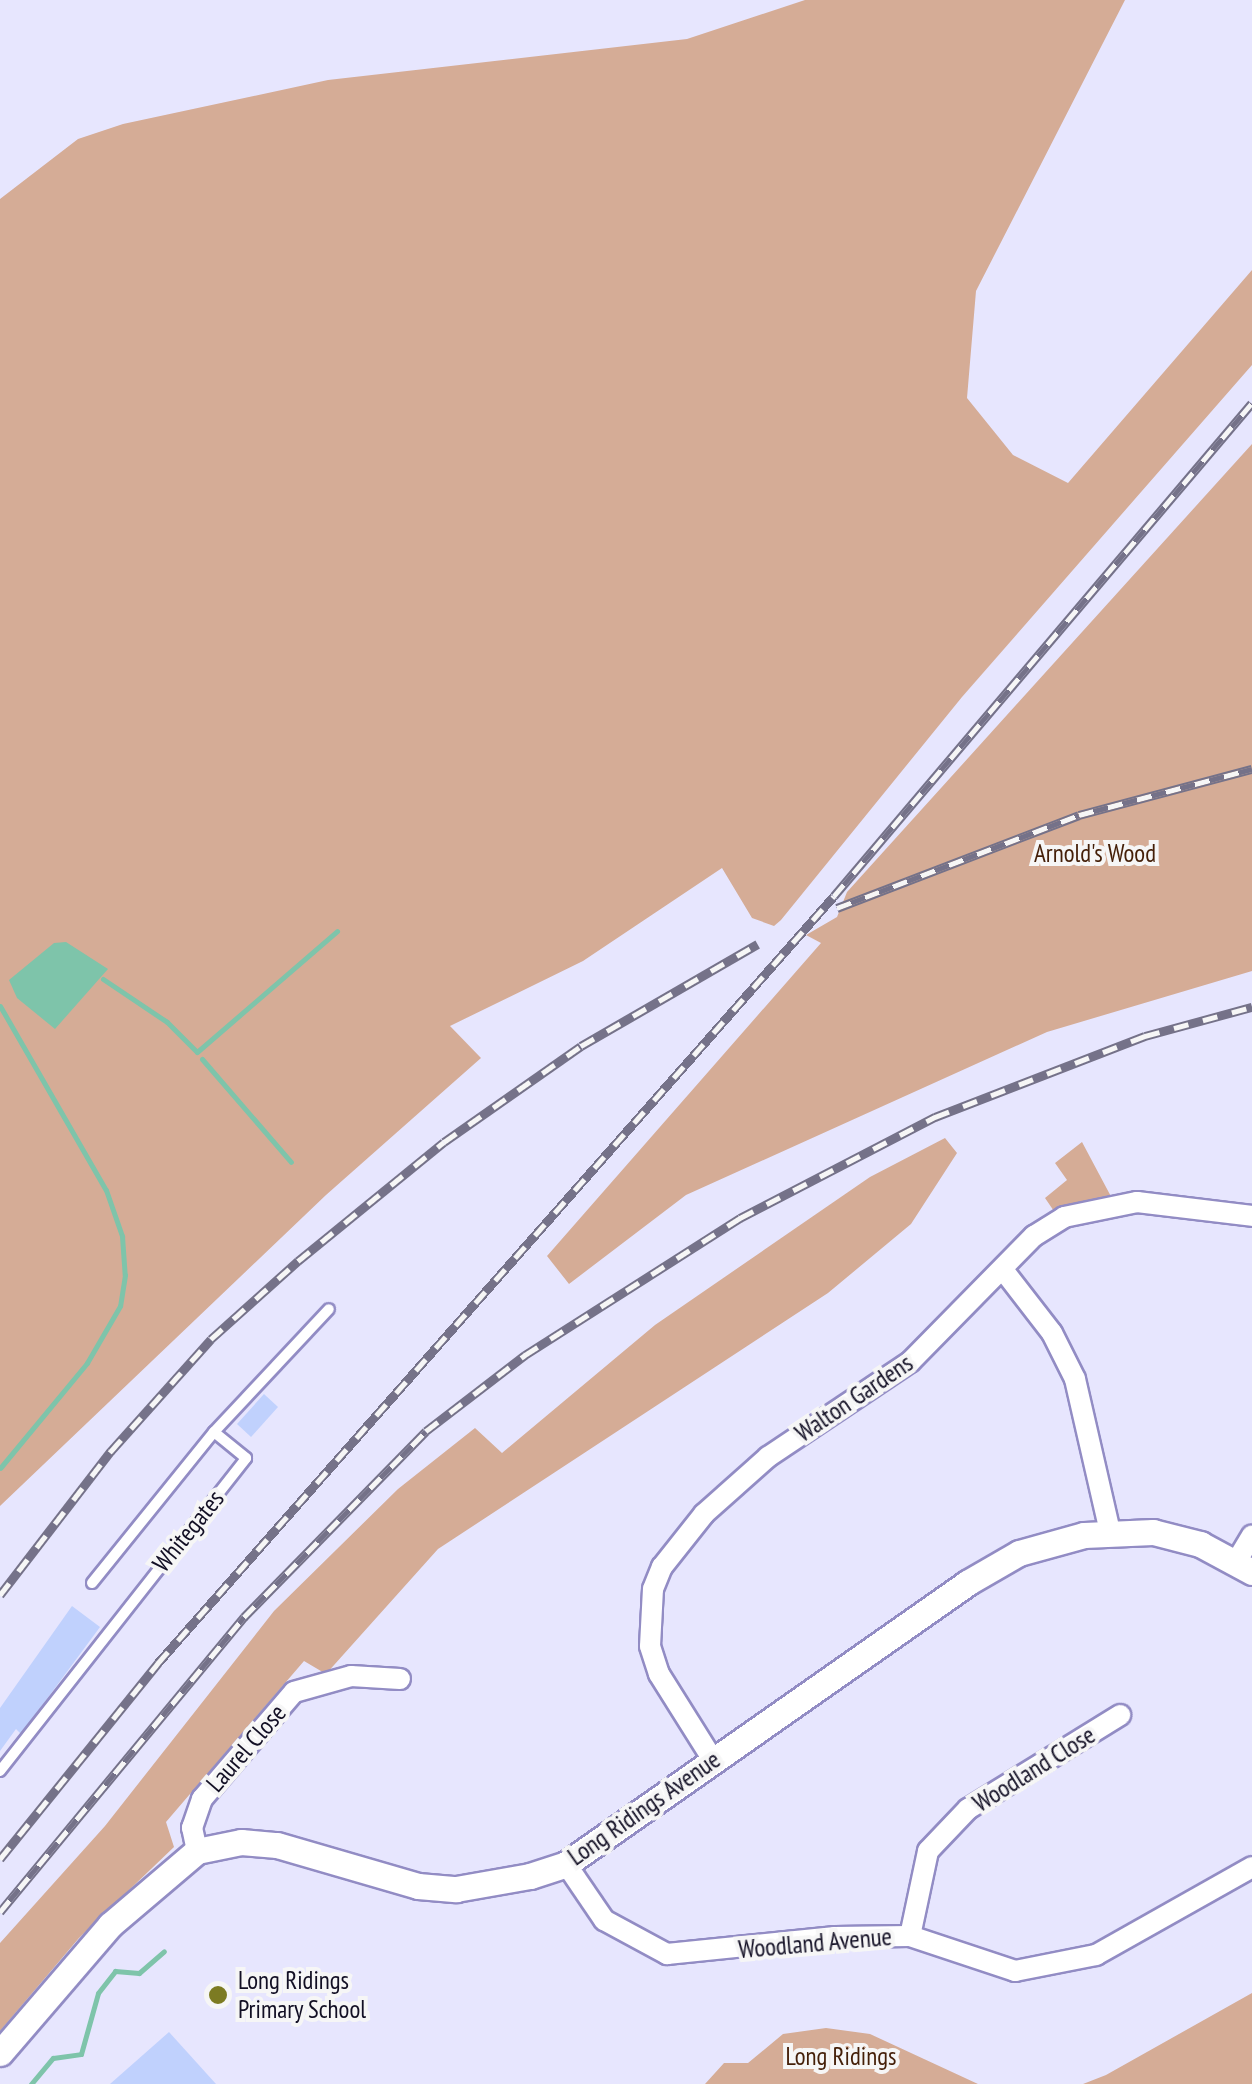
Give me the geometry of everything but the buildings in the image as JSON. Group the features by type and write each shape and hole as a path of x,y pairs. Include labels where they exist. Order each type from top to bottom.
{"street":[{"name":"Walton Gardens","path":"713,1760 659,1674 650,1646 662,1567 732,1486 910,1362 1004,1271 1034,1236 1102,1206 1168,1203 1252,1216"},
{"path":"1004,1271 1052,1333 1075,1379 1110,1532"},
{"name":"Long Ridings Avenue","path":"197,1851 240,1842 277,1845 418,1886 456,1889 566,1864 980,1576 1020,1553 1110,1532 1153,1532 1244,1567"},
{"path":"1244,1567 1252,1535"},
{"name":"Laurel Close","path":"197,1851 192,1828 202,1799 294,1692 351,1676 400,1679"},
{"name":"Woodland Close","path":"910,1936 928,1852 968,1809 1120,1714"},
{"path":"0,2053 110,1925 197,1851"},
{"name":"Woodland Avenue","path":"566,1864 604,1920 667,1954 836,1936 910,1936 991,1967 1052,1968 1096,1955 1252,1868"}],"lane":[{"path":"92,1584 214,1432 329,1309"},
{"name":"Whitegates","path":"0,1771 246,1458 214,1432"}],"green space":[{"path":"805,0 1125,0 976,291 967,398 1013,455 1068,483 1252,270 1252,365 962,697 781,920 774,926 752,918 722,868 583,961 450,1026 481,1058 326,1195 0,1506 0,199 78,139 123,124 328,80 687,39"},
{"name":"Arnold's Wood","path":"1252,444 1252,971 1047,1032 686,1195 569,1284 547,1256 821,943 806,935 837,917 847,892"},
{"path":"945,1138 957,1153 911,1224 828,1293 438,1549 326,1674 304,1661 166,1822 174,1847 79,1938 0,2031 0,1943 105,1826 274,1611 398,1489 475,1428 502,1453 655,1325 870,1177"},
{"path":"1082,1142 1115,1204 1060,1220 1045,1198 1067,1180 1055,1163"},
{"path":"1252,1993 1252,2084 1083,2084 1106,2075"},
{"name":"Long Ridings","path":"826,2028 870,2034 978,2084 705,2084 724,2063 748,2063 783,2034"}],"shaded area":[{"path":"66,942 108,969 55,1029 17,998 9,980 54,943"}],"waterway":[{"path":"103,979 167,1022 197,1052 337,931"},
{"path":"0,1006 106,1190 122,1236 125,1275 120,1306 87,1363 0,1468"},
{"path":"202,1059 291,1162"},
{"path":"31,2084 53,2058 81,2054 98,1993 115,1971 139,1973 164,1951"}],"railway":[{"path":"0,1859 158,1663 834,896 1252,403"},
{"path":"837,908 1079,815 1252,769"},
{"path":"0,1595 111,1451 211,1339 298,1261 444,1142 581,1046 758,944"},
{"path":"0,1912 244,1617 426,1431 525,1355 740,1218 935,1117 1145,1036 1252,1007"}],"place":[{"name":"Long Ridings Primary School","path":"218,1995"}]}
